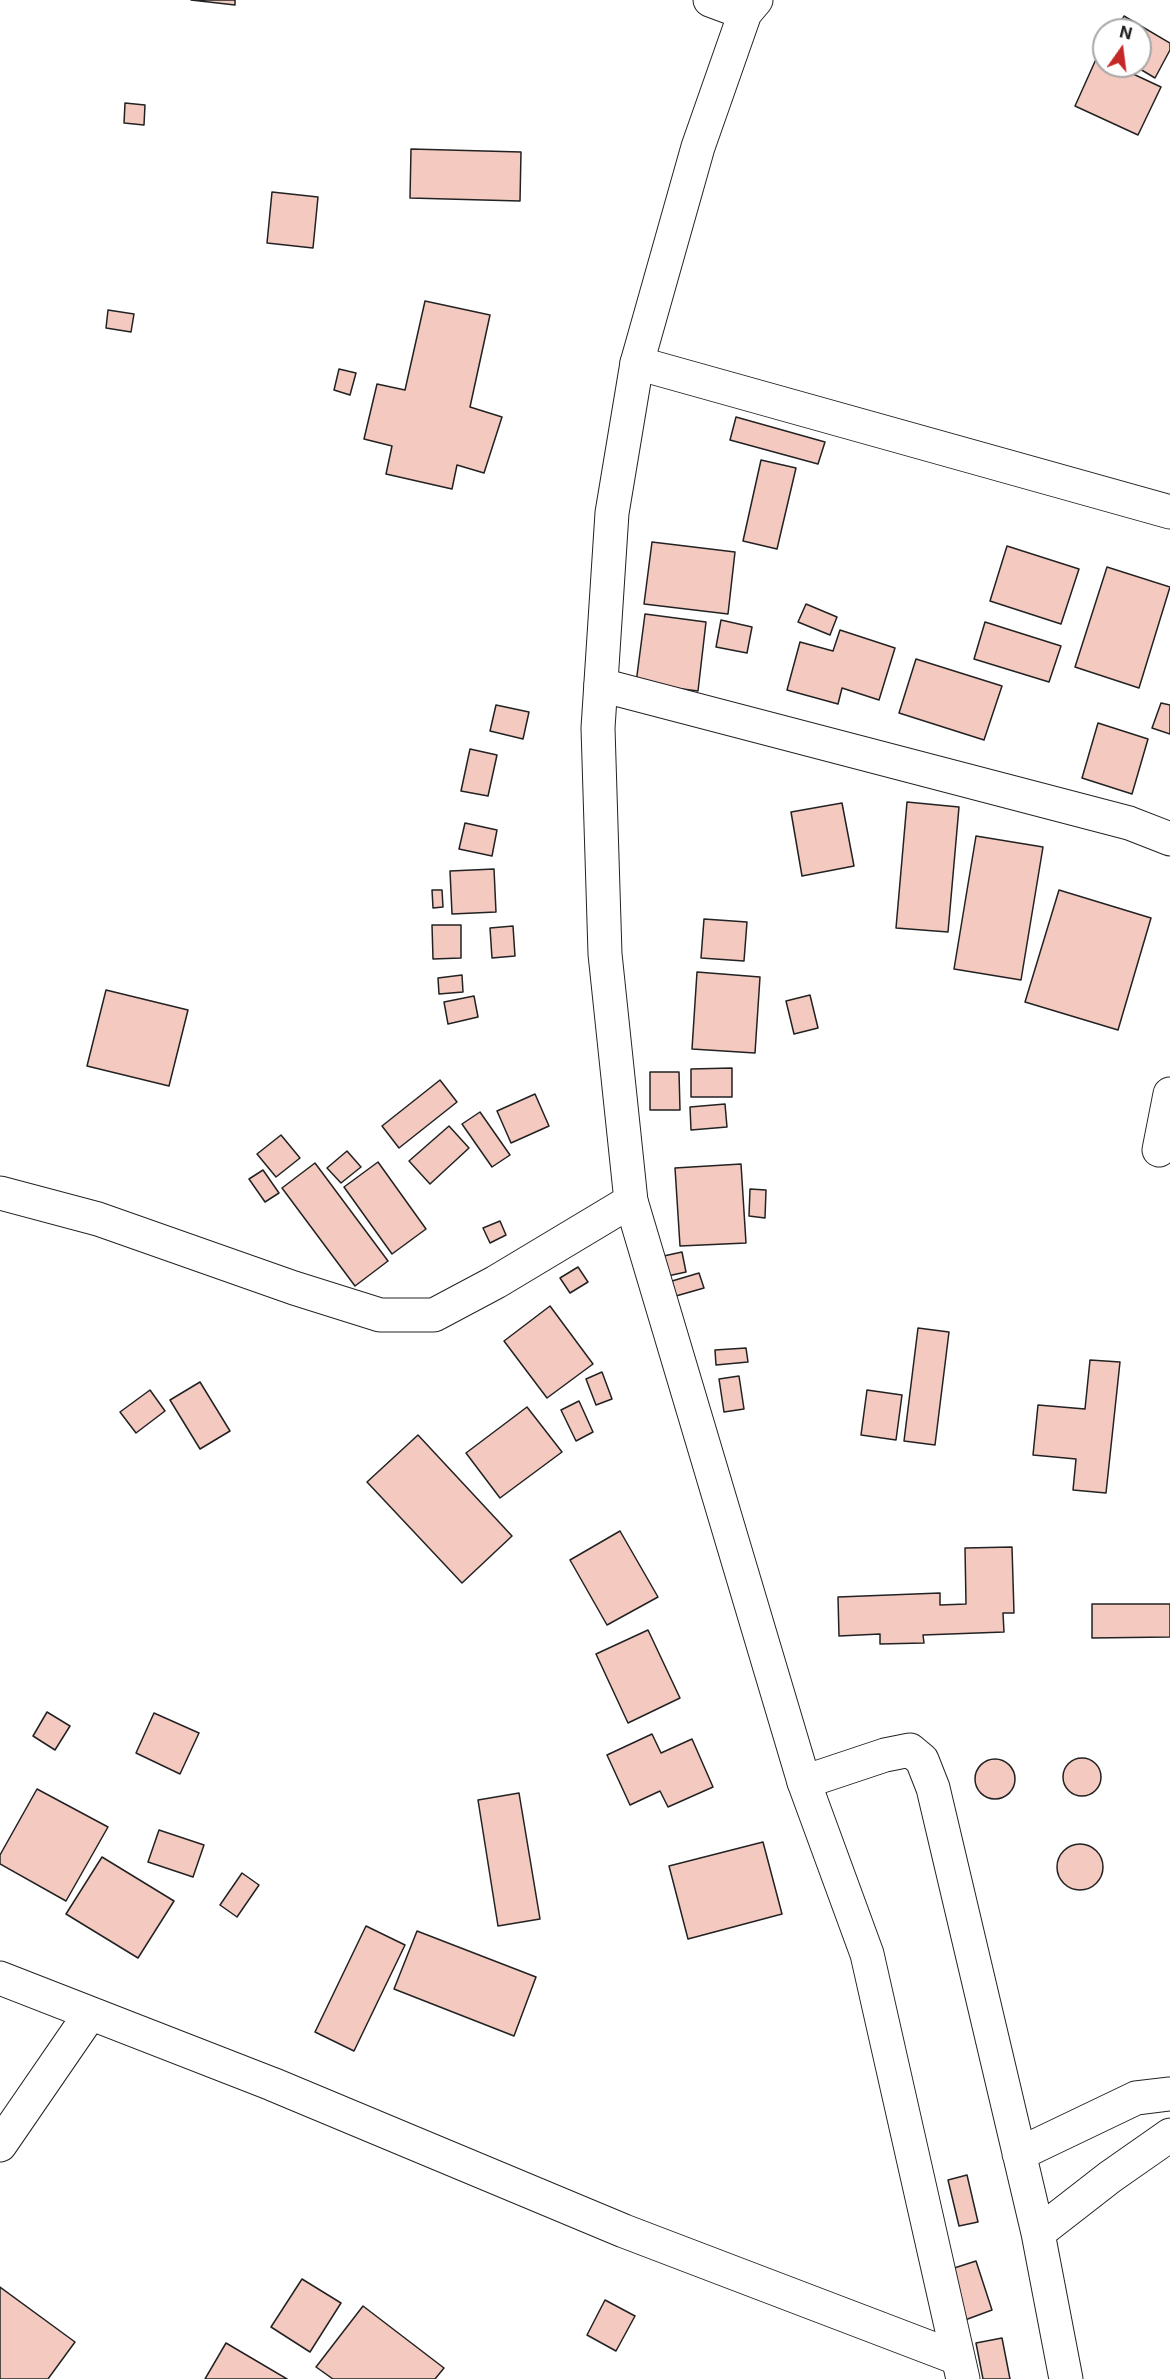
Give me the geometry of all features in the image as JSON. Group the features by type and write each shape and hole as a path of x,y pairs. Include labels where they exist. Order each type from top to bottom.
{"street":[{"path":"710,0 750,7 698,147 637,363 612,513 598,728 605,954 631,1201 804,1782 867,1954 960,2368"},
{"path":"637,363 1170,512"},
{"path":"601,685 1129,823 1170,839"},
{"path":"1159,1150 1170,1094"},
{"path":"0,1193 98,1219 380,1316 434,1315 496,1282 631,1201"},
{"path":"804,1782 885,1755 910,1750 922,1760 933,1788 1038,2233 1066,2379"},
{"path":"0,1978 283,2088 624,2231 960,2368"},
{"path":"0,2145 90,2014"},
{"path":"1019,2154 1136,2098 1170,2094"},
{"path":"1038,2233 1110,2177 1170,2136"}],"building":[{"path":"191,0 235,0 235,5"},
{"path":"1152,32 1170,43 1170,50 1155,78 1152,76"},
{"path":"1092,68 1092,78 1142,78 1161,87 1138,135 1075,106"},
{"path":"125,103 145,105 144,125 124,123"},
{"path":"411,149 521,152 520,201 410,198"},
{"path":"272,192 318,197 313,248 267,243"},
{"path":"425,301 490,315 470,407 502,417 484,473 457,465 452,489 386,474 392,446 364,439 377,384 405,390"},
{"path":"108,310 134,314 131,332 106,328"},
{"path":"339,369 356,373 350,395 334,390"},
{"path":"736,417 825,442 818,464 730,440"},
{"path":"761,460 796,468 777,549 743,541"},
{"path":"652,542 735,552 728,614 644,604"},
{"path":"1007,546 1079,569 1061,624 990,601"},
{"path":"1107,567 1170,587 1139,688 1075,667"},
{"path":"806,604 837,617 830,635 798,622"},
{"path":"645,614 706,622 698,691 636,683"},
{"path":"721,620 752,627 747,653 716,647"},
{"path":"985,622 1061,646 1049,682 974,659"},
{"path":"840,630 895,648 879,700 842,688 838,704 787,690 800,642 833,651"},
{"path":"916,659 1002,686 984,740 899,713"},
{"path":"1161,703 1170,705 1170,734 1152,728"},
{"path":"496,705 529,712 523,739 490,731"},
{"path":"1098,723 1148,739 1132,794 1082,778"},
{"path":"470,749 497,755 488,796 461,791"},
{"path":"907,802 959,807 948,932 896,928"},
{"path":"842,803 854,866 802,876 791,812"},
{"path":"465,823 497,830 492,856 459,849"},
{"path":"976,836 1043,847 1021,980 954,969"},
{"path":"494,869 496,912 452,914 450,871"},
{"path":"432,890 442,890 443,907 433,908"},
{"path":"1059,890 1151,918 1118,1030 1025,1002"},
{"path":"704,919 747,922 744,961 701,958"},
{"path":"432,925 461,925 461,958 433,959"},
{"path":"513,926 515,956 492,958 490,928"},
{"path":"697,972 760,977 755,1053 692,1049"},
{"path":"462,975 463,992 439,994 438,978"},
{"path":"106,990 188,1010 169,1086 87,1066"},
{"path":"810,995 818,1028 794,1034 786,1001"},
{"path":"474,996 478,1017 448,1024 444,1002"},
{"path":"732,1068 732,1097 691,1097 691,1069"},
{"path":"650,1072 679,1072 680,1110 650,1110"},
{"path":"440,1080 457,1102 399,1148 382,1126"},
{"path":"535,1094 549,1126 511,1143 497,1111"},
{"path":"725,1104 727,1127 691,1130 690,1107"},
{"path":"480,1112 510,1155 492,1167 462,1124"},
{"path":"449,1126 469,1148 430,1184 409,1161"},
{"path":"281,1135 300,1158 276,1177 257,1154"},
{"path":"347,1151 361,1167 341,1183 327,1168"},
{"path":"378,1162 426,1229 392,1254 344,1187"},
{"path":"315,1163 388,1261 355,1286 282,1188"},
{"path":"741,1164 746,1243 680,1246 675,1168"},
{"path":"263,1170 279,1193 265,1202 249,1179"},
{"path":"750,1189 766,1190 765,1218 749,1216"},
{"path":"500,1221 506,1235 490,1243 483,1228"},
{"path":"682,1252 686,1272 663,1277 659,1257"},
{"path":"578,1267 588,1282 570,1293 560,1278"},
{"path":"699,1273 704,1288 676,1296 672,1281"},
{"path":"550,1306 593,1364 547,1398 504,1341"},
{"path":"918,1328 949,1332 935,1445 904,1441"},
{"path":"746,1348 748,1362 716,1365 715,1350"},
{"path":"1090,1360 1120,1362 1106,1493 1073,1490 1076,1459 1033,1455 1038,1405 1085,1409"},
{"path":"602,1372 612,1399 596,1405 586,1379"},
{"path":"739,1376 744,1409 724,1412 719,1379"},
{"path":"200,1382 230,1431 200,1449 170,1400"},
{"path":"150,1390 165,1411 136,1433 120,1412"},
{"path":"867,1390 902,1395 896,1440 861,1435"},
{"path":"579,1401 593,1432 576,1441 561,1410"},
{"path":"527,1407 562,1452 500,1498 466,1453"},
{"path":"418,1435 512,1536 462,1583 367,1482"},
{"path":"620,1531 658,1597 607,1625 570,1560"},
{"path":"1012,1547 1014,1613 1003,1613 1004,1632 923,1635 924,1643 880,1644 880,1634 839,1636 838,1597 940,1593 940,1605 966,1604 965,1548"},
{"path":"1092,1604 1170,1604 1170,1637 1092,1638"},
{"path":"648,1630 680,1698 628,1723 596,1654"},
{"path":"47,1712 70,1726 55,1750 33,1736"},
{"path":"154,1713 199,1733 180,1774 136,1753"},
{"path":"652,1734 661,1753 692,1739 713,1787 668,1807 660,1791 630,1805 607,1755"},
{"path":"1082,1758 1096,1763 1101,1777 1096,1791 1082,1796 1068,1791 1063,1777 1068,1763"},
{"path":"995,1759 1009,1765 1015,1779 1009,1793 995,1799 981,1793 975,1779 981,1765"},
{"path":"37,1789 108,1827 66,1901 0,1864 0,1855"},
{"path":"519,1793 540,1919 498,1926 478,1800"},
{"path":"159,1830 204,1845 193,1877 148,1862"},
{"path":"763,1842 782,1914 688,1939 669,1866"},
{"path":"1080,1844 1096,1851 1103,1867 1096,1883 1080,1890 1064,1883 1057,1867 1064,1851"},
{"path":"102,1857 174,1901 138,1958 66,1914"},
{"path":"242,1873 259,1885 237,1917 220,1905"},
{"path":"366,1926 405,1945 354,2051 315,2032"},
{"path":"417,1931 536,1977 514,2036 394,1989"},
{"path":"967,2175 978,2222 959,2226 948,2180"},
{"path":"976,2261 992,2310 965,2320 948,2270"},
{"path":"302,2279 341,2303 310,2352 271,2327"},
{"path":"0,2287 75,2342 48,2379 0,2379"},
{"path":"605,2300 635,2316 616,2351 587,2335"},
{"path":"363,2306 444,2368 435,2379 333,2379 316,2367"},
{"path":"1002,2338 1010,2379 983,2379 976,2343"},
{"path":"226,2343 287,2379 205,2379"}]}
